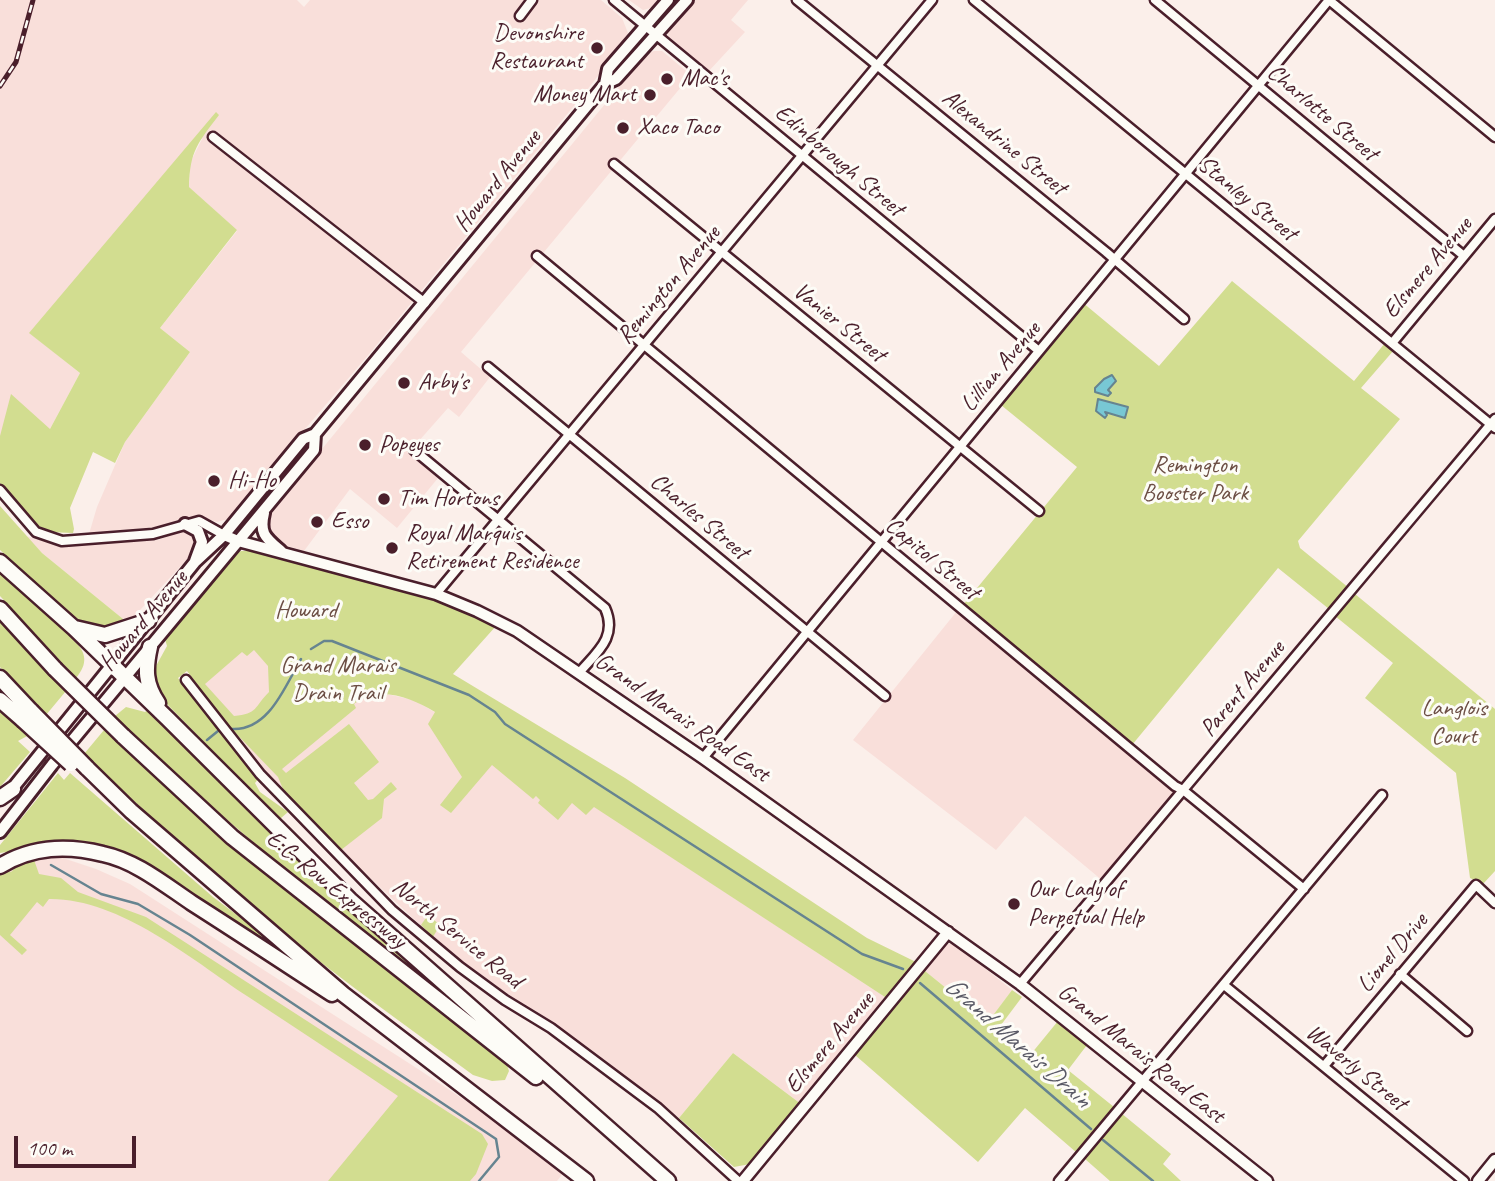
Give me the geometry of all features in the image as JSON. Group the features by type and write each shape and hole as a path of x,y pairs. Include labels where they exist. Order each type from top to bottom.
{"highway":[{"path":"0,562 74,628 350,900 667,1181"},
{"name":"E.C. Row Expressway","path":"0,609 55,669 123,736 232,836 667,1181"},
{"path":"74,628 105,635 148,621"},
{"path":"150,647 145,669 149,690 168,719"},
{"path":"0,678 27,715 84,771 343,994 586,1181"},
{"path":"0,700 27,715"},
{"path":"0,798 13,789"},
{"path":"0,866 40,849 62,847 105,854 143,870 426,1058"}],"main road":[{"name":"Howard Avenue","path":"605,84 608,69 668,0"},
{"name":"Howard Avenue","path":"0,804 195,562 224,535 303,439 316,434 605,84 616,79 687,0"},
{"name":"Howard Avenue","path":"0,832 52,765 314,450 316,434"},
{"path":"265,509 261,526 267,540 281,551"},
{"path":"185,524 198,531 202,542 195,562"}],"street":[{"path":"520,16 532,0"},
{"name":"Edinborough Street","path":"614,0 1039,351"},
{"name":"Alexandrine Street","path":"797,0 1115,259 1184,319"},
{"name":"Remington Avenue","path":"436,594 932,0"},
{"name":"Stanley Street","path":"974,0 1494,423"},
{"name":"Charlotte Street","path":"1155,0 1465,256"},
{"path":"1329,0 1495,137"},
{"name":"Lillian Avenue","path":"703,758 1329,0"},
{"path":"213,137 425,303"},
{"name":"Vanier Street","path":"614,164 1039,511"},
{"name":"Elsmere Avenue","path":"1393,342 1495,219"},
{"name":"Capitol Street","path":"537,256 1165,778 1304,889"},
{"name":"Charles Street","path":"488,367 885,696"},
{"name":"Parent Avenue","path":"1020,984 1494,423"},
{"path":"414,450 605,608 611,622 609,632 579,673"},
{"name":"Grand Marais Road East","path":"0,490 36,532 62,541 153,534 199,520 238,541 436,594 517,632 703,758 1020,984 1267,1181"},
{"name":"North Service Road","path":"186,680 260,774 392,910 460,967 505,1000 551,1028 658,1108 741,1181"},
{"path":"1059,1181 1382,795"},
{"name":"Lionel Drive","path":"1324,1066 1476,885 1495,903"},
{"name":"Elsmere Avenue","path":"741,1181 948,932"},
{"path":"1400,974 1467,1031"},
{"name":"Waverly Street","path":"1224,985 1464,1181"},
{"path":"1478,1181 1495,1160"}],"shaded area":[{"path":"0,0 297,0 304,7 310,0 601,0 622,18 628,33 625,41 587,90 370,353 228,519 217,522 199,516 185,517 165,526 89,534 97,507 125,442 190,352 160,328 237,231 189,187 190,163 203,137 30,333 80,373 50,429 0,436"},
{"path":"629,0 660,0 654,7 643,10"},
{"path":"692,0 748,0 731,20 745,32 708,72 668,36 667,30"},
{"path":"662,51 691,75 461,352 490,377 459,417 448,408 410,451 438,478 397,528 350,489 304,551 273,542 268,536 266,519 276,505 646,54"},
{"path":"184,531 192,533 195,543 192,554 128,623 25,536 66,546 158,540"},
{"path":"957,611 1177,793 1103,881 1025,816 996,850 853,740"},
{"path":"258,622 360,699 382,693 414,700 594,806 888,999 801,1104 733,1053 679,1118 569,1034 506,994 451,954 318,829 280,789 187,671"},
{"path":"48,853 130,884 418,1069 520,1137 564,1172 557,1181 0,1181 0,869"},
{"path":"953,943 1012,990 988,1022 925,971 945,945"}],"green space":[{"path":"216,112 219,115 193,155 189,187 237,230 160,328 190,352 125,442 115,463 93,452 70,508 73,533 50,532 33,523 0,483 0,436 11,394 50,429 80,373 29,333"},
{"name":"Remington Booster Park","path":"1232,281 1354,381 1385,343 1394,350 1361,388 1400,419 1298,541 1300,548 1349,588 1329,609 1278,568 1132,745 963,605 1077,467 1001,405 1082,302 1159,366"},
{"path":"0,506 42,553 128,623 113,629 83,625 0,550"},
{"path":"259,551 435,601 496,626 453,674 625,778 867,938 918,963 888,999 594,807 586,815 572,803 558,820 538,803 540,800 536,796 533,799 492,765 451,813 440,805 462,777 428,724 435,712 394,695 363,698 354,704 356,708 282,769 286,773 349,724 379,762 354,783 368,800 373,799 391,782 397,789 384,799 382,818 341,850 285,794 278,777 226,723 187,671 178,678 259,778 255,783 260,792 288,812 280,819 157,694 149,677 156,673 156,666 167,646 165,639 237,553","holes":["254,650 268,666 269,692 255,709 247,714 234,716 205,684 242,652 247,656"]},
{"path":"0,568 76,637 73,640 81,649 84,663 76,678 0,596"},
{"name":"Langlois Court","path":"1355,594 1495,709 1495,871 1483,884 1470,878 1456,773 1365,698 1393,663 1335,616"},
{"path":"0,619 66,691 46,715 0,667"},
{"path":"126,707 145,712 148,710 434,980 433,983 310,888 190,788 115,716"},
{"path":"0,708 29,735 18,741 30,752 0,787"},
{"path":"104,730 192,809 506,1062 509,1071 505,1080 492,1081 473,1075 328,968 224,883 84,754"},
{"path":"58,773 64,780 70,773 213,897 329,984 104,850 10,856 6,852 0,853 0,845"},
{"path":"33,857 39,874 61,878 78,892 146,917 482,1134 488,1144 476,1174 470,1181 328,1181 398,1096 153,933 102,909 75,901 49,899 43,907 37,902 10,935 27,950 22,955 0,935 0,869 11,872 16,861"},
{"path":"428,915 440,925 433,937 421,925"},
{"path":"925,971 988,1022 1012,990 1022,997 998,1029 1031,1054 1058,1021 1087,1045 1068,1070 1114,1107 1077,1153 1025,1108 978,1162 855,1055"},
{"path":"733,1053 801,1104 750,1164 734,1167 679,1118"},
{"path":"1121,1113 1171,1154 1163,1164 1181,1181 1110,1181 1085,1159"}],"water":[{"path":"1112,375 1116,381 1108,390 1111,393 1108,396 1095,392 1095,388 1104,379"},
{"path":"1098,399 1128,407 1125,418 1105,412 1105,418 1096,411"}],"waterway":[{"path":"311,649 324,641 332,641 469,695 495,712 505,724 862,954 903,969"},
{"path":"232,729 245,728 266,715 282,694 301,659"},
{"path":"207,740 218,731"},
{"path":"51,865 101,894 138,904 190,935 496,1139 499,1157 479,1181"},
{"name":"Grand Marais Drain","path":"920,983 1091,1129"},
{"name":"Grand Marais Drain","path":"1103,1140 1153,1181"}],"railway":[{"path":"0,86 16,62 33,0"}],"place":[{"name":"Devonshire Restaurant","path":"597,48"},
{"name":"Mac's","path":"667,79"},
{"name":"Money Mart","path":"650,95"},
{"name":"Xaco Taco","path":"623,128"},
{"name":"Arby's","path":"404,383"},
{"name":"Popeyes","path":"365,445"},
{"name":"Hi-Ho","path":"214,481"},
{"name":"Tim Hortons","path":"384,499"},
{"name":"Esso","path":"317,522"},
{"name":"Royal Marquis Retirement Residence","path":"392,548"},
{"name":"Our Lady of Perpetual Help","path":"1014,904"}],"park label":[{"name":"Howard","path":"306,611"},
{"name":"Grand Marais Drain Trail","path":"338,680"}]}
